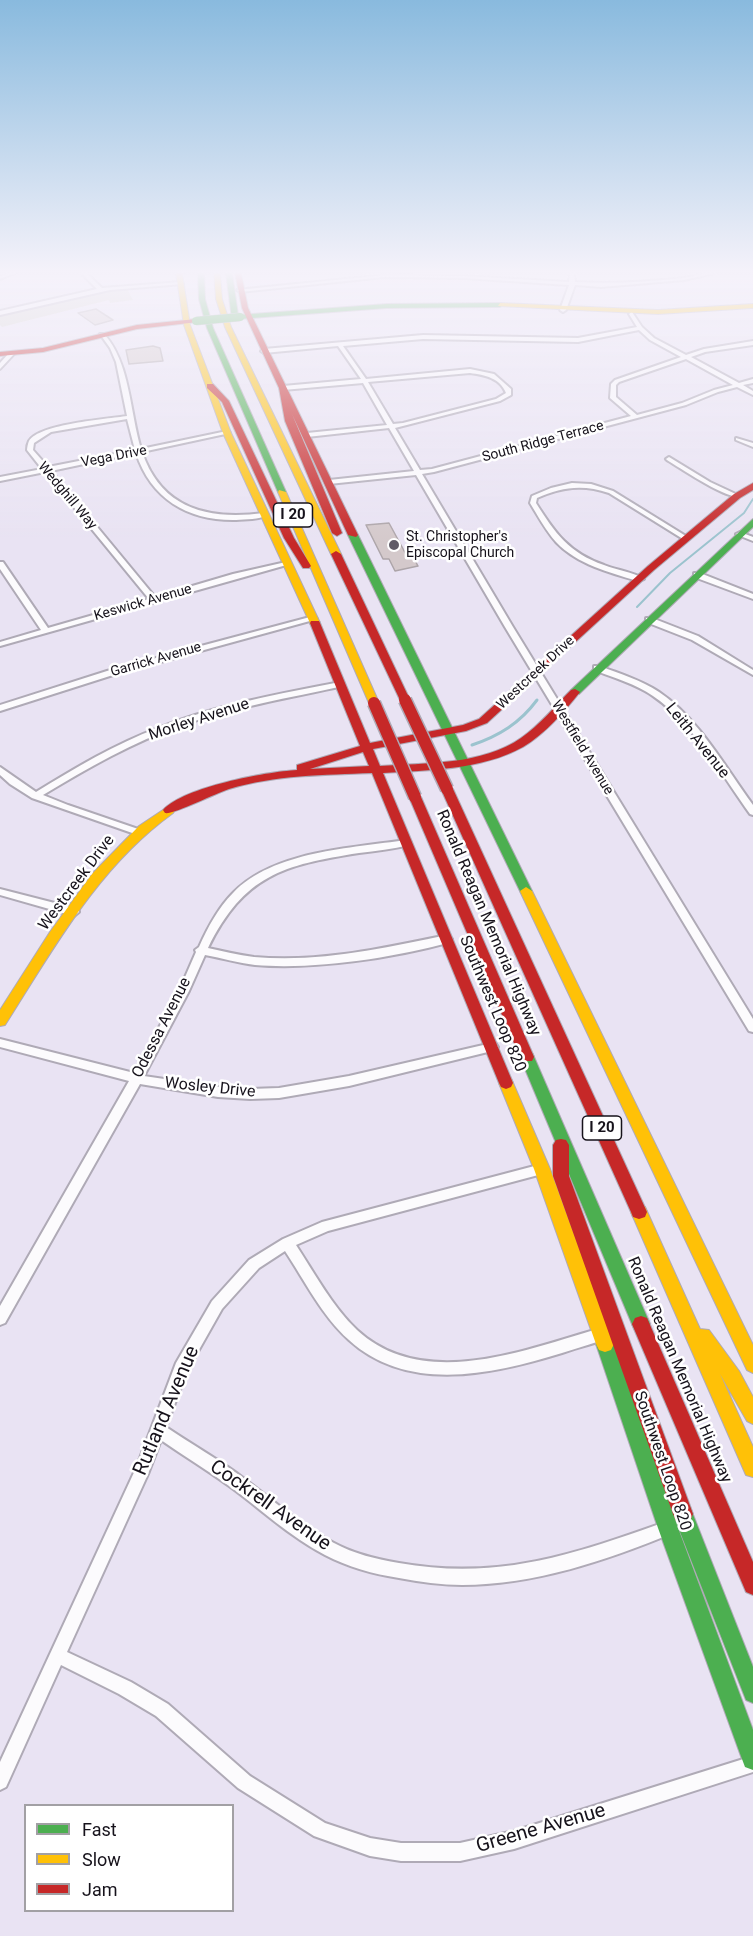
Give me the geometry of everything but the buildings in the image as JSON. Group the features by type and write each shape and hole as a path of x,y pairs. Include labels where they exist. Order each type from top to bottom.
{"main road":[{"name":"Southwest Loop 820","path":"203,363 227,433 313,619 542,1169 668,1528 753,1759"},
{"name":"Ronald Reagan Memorial Highway","path":"226,363 321,578 753,1585"},
{"name":"Ronald Reagan Memorial Highway","path":"245,363 563,1040 753,1468"},
{"path":"270,363 307,435 366,564 464,762 753,1364"},
{"path":"210,386 225,401 302,563 321,578"},
{"path":"283,388 289,421 344,550 339,563"},
{"name":"Westcreek Drive","path":"0,1021 112,859 138,832 174,808 215,788 276,775 411,736 448,731 483,721 685,538 753,486"},
{"name":"Westcreek Drive","path":"276,775 464,762 501,753 520,744 697,575 747,536 753,522"},
{"path":"561,1135 561,1176 698,1554 753,1693"},
{"path":"685,1313 733,1377 753,1415"}],"street":[{"path":"119,363 139,452 150,478 163,495 191,512 224,518 264,515"},
{"name":"Westfield Avenue","path":"352,363 537,674 753,1028"},
{"path":"636,417 613,398 613,385 632,375 668,363"},
{"path":"698,363 753,393"},
{"path":"283,388 470,371 492,375 504,384 509,394 498,400 391,427 307,435"},
{"name":"South Ridge Terrace","path":"329,482 417,474 684,404 753,381"},
{"name":"Wedghill Way","path":"130,417 65,427 39,435 31,442 30,450 153,599"},
{"name":"Vega Drive","path":"0,479 227,433"},
{"path":"738,439 753,445"},
{"path":"669,459 708,483 737,496"},
{"path":"640,579 580,558 564,547 533,503 534,497 564,487 587,484 604,489 685,538"},
{"path":"0,564 46,631"},
{"name":"Keswick Avenue","path":"0,644 153,599 286,564"},
{"path":"697,575 753,597"},
{"name":"Garrick Avenue","path":"0,708 110,672 313,619"},
{"path":"649,620 695,638 753,673"},
{"name":"Leith Avenue","path":"597,668 630,681 664,699 698,738 753,812"},
{"name":"Morley Avenue","path":"35,796 83,767 130,743 178,723 266,699 340,684"},
{"path":"0,771 13,784 35,796 138,832"},
{"name":"Odessa Avenue","path":"0,1319 137,1078 183,991 200,950 233,900 257,879 284,867 322,857 406,843"},
{"path":"0,892 74,912"},
{"path":"200,950 257,961 327,962 369,956 447,939"},
{"name":"Wosley Drive","path":"0,1043 137,1078 193,1089 249,1094 327,1086 437,1062 492,1047"},
{"name":"Rutland Avenue","path":"0,1781 143,1469 181,1368 217,1305 255,1264 287,1243 326,1226 542,1169"},
{"path":"287,1243 344,1326 356,1338 382,1355 420,1365 469,1368 496,1364 601,1334"},
{"name":"Cockrell Avenue","path":"158,1430 233,1480 330,1550 367,1564 409,1574 443,1579 485,1578 540,1569 620,1546 668,1528"},
{"name":"Greene Avenue","path":"57,1655 125,1688 162,1710 244,1782 320,1830 370,1847 401,1852 460,1852 514,1840 753,1764"}],"waterway":[{"path":"637,607 670,573 744,513 753,499"},
{"path":"472,745 508,728 537,700"}],"traffic: fast":[{"path":"226,363 282,492"},
{"path":"575,692 753,522"},
{"path":"353,535 526,891"},
{"path":"527,1057 641,1324"},
{"path":"605,1344 668,1528 753,1759"},
{"path":"683,1514 753,1693"}],"traffic: slow":[{"path":"201,363 227,433 315,623"},
{"path":"245,363 336,554"},
{"path":"282,492 374,703"},
{"path":"0,1021 55,935 96,877 143,828 169,810"},
{"path":"526,891 753,1364"},
{"path":"506,1083 542,1169 605,1344"},
{"path":"639,1212 753,1468"},
{"path":"703,1336 733,1377 753,1415"}],"traffic: jam":[{"path":"271,363 353,535"},
{"path":"210,386 225,401 289,538 306,566"},
{"path":"283,388 289,421 337,533"},
{"path":"301,768 385,742 466,728 483,721 651,568 737,496 753,486"},
{"path":"336,554 405,700"},
{"path":"315,623 506,1083"},
{"path":"169,810 228,785 258,778 441,765 494,755 524,741 575,692"},
{"path":"405,700 447,789"},
{"path":"374,703 415,797"},
{"path":"447,789 639,1212"},
{"path":"415,797 527,1057"},
{"path":"561,1145 561,1176 683,1514"},
{"path":"641,1324 753,1585"}],"place":[{"name":"St. Christopher's Episcopal Church","path":"394,545"}]}
